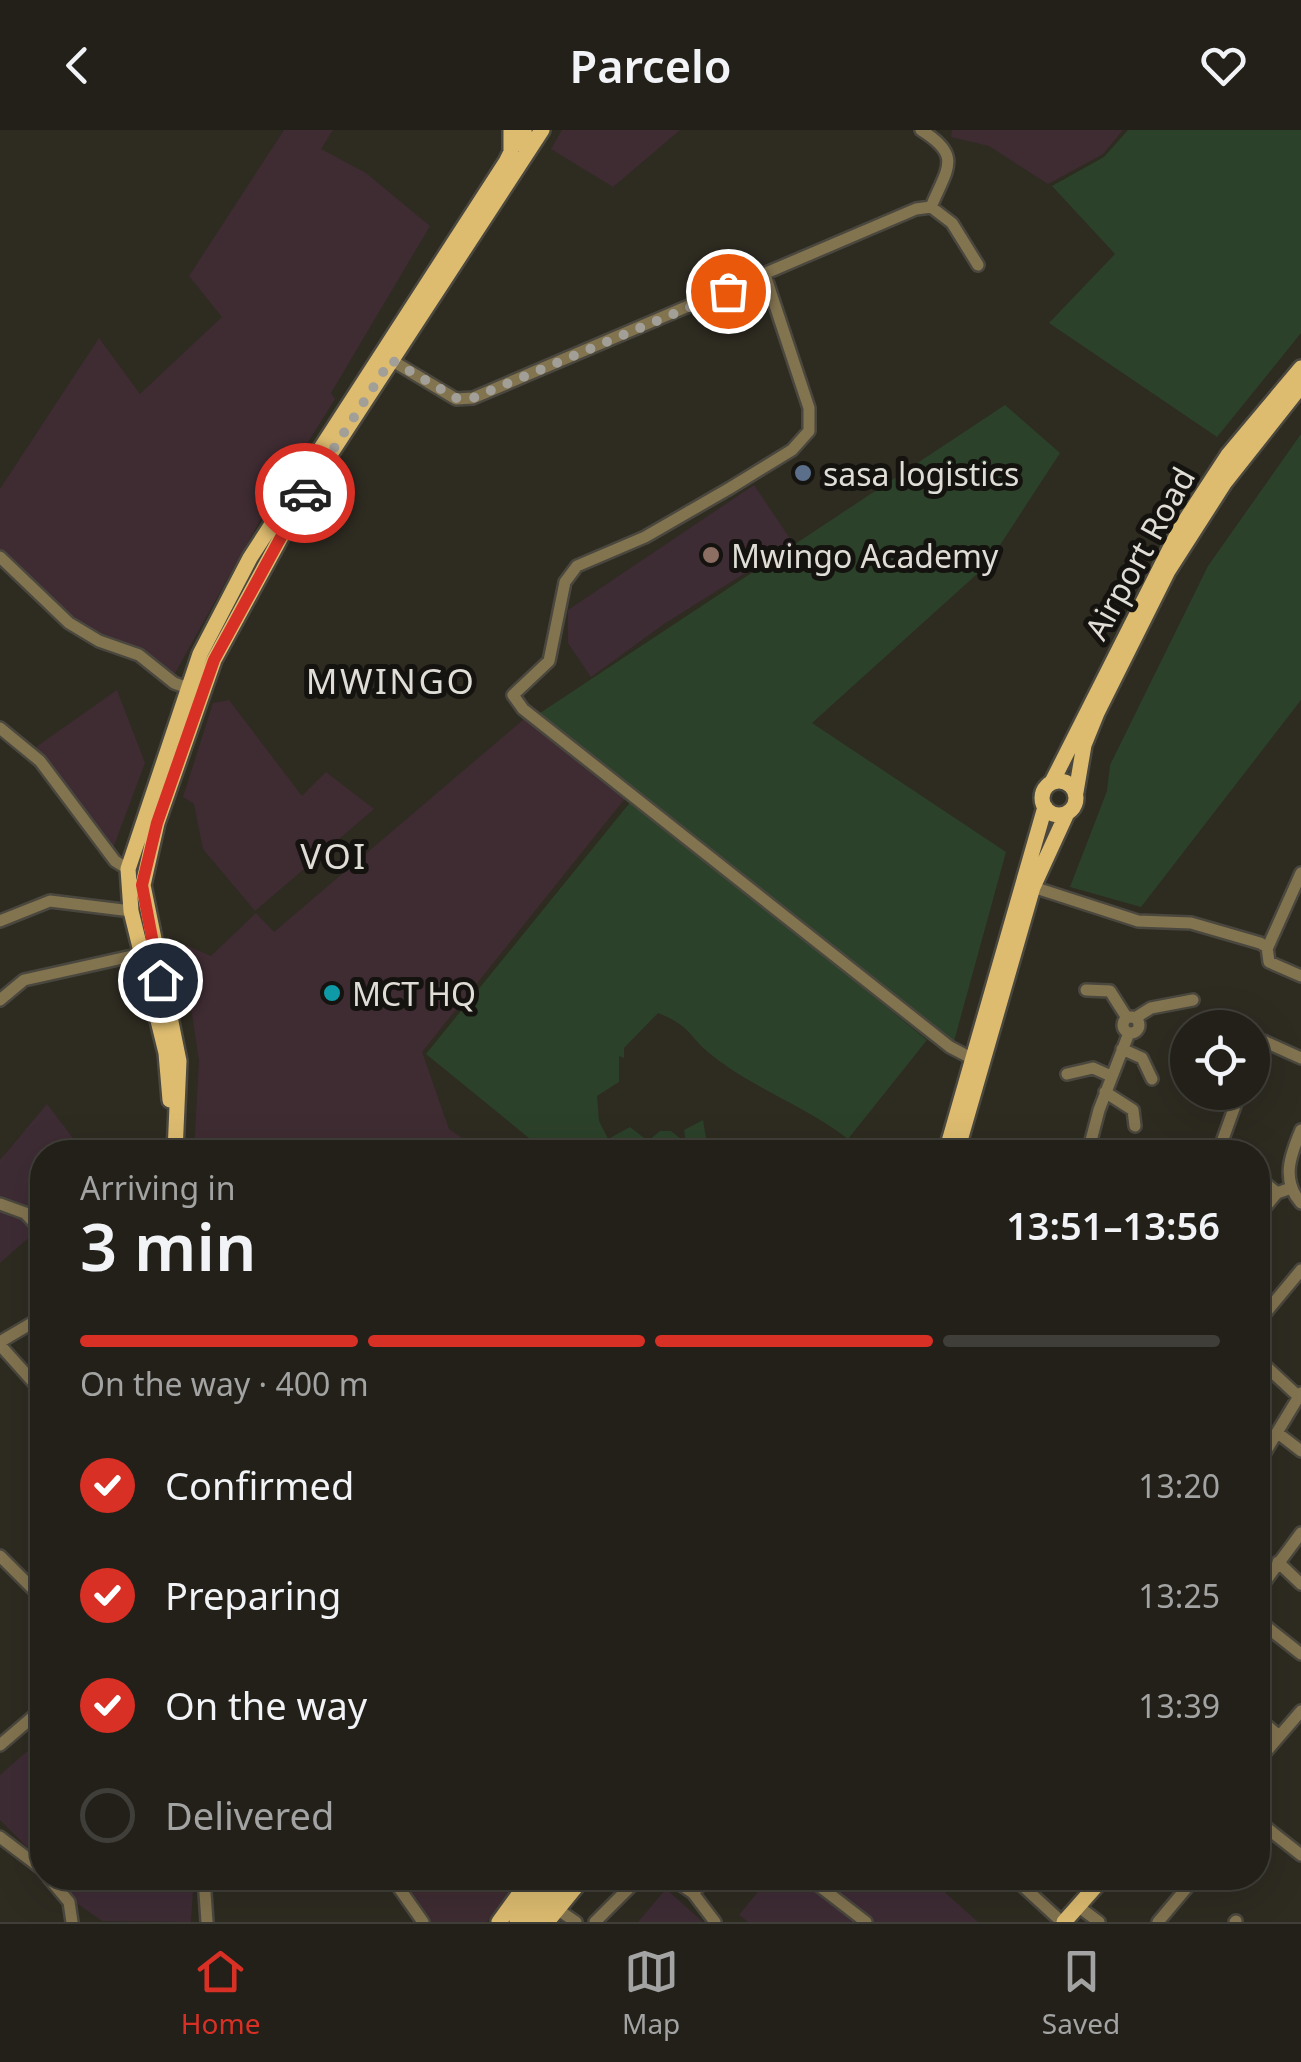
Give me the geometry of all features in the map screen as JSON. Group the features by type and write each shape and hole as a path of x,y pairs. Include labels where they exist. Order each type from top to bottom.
{"main road":[{"path":"166,1140 171,1091 131,911 128,868 200,654 250,558 521,138 542,130"},
{"path":"176,1140 179,1060 142,885 157,823 214,660 244,600 304,493 391,360 521,138"},
{"name":"Airport Road","path":"1052,782 1173,540 1228,455 1301,368"},
{"name":"Airport Road","path":"1076,792 1084,745 1097,713 1168,571 1224,482 1301,386"},
{"path":"951,1140 1044,807 1042,793 1052,782 1066,782 1076,792 1074,807 1066,813 1057,815 1044,807"},
{"path":"952,1140 1033,887 1066,813"},
{"path":"499,1922 522,1890"},
{"path":"518,1922 541,1890"},
{"path":"532,1922 556,1890"},
{"path":"552,1916 573,1890"},
{"path":"1063,1922 1094,1890"}],"street":[{"path":"921,130 946,147 950,158 930,208"},
{"path":"391,360 456,398 473,398 902,214 930,208 952,223 978,265"},
{"path":"765,276 810,408 809,431 792,450 730,488 645,537 577,566 565,582 549,661 513,696 523,709 950,1047 973,1059"},
{"path":"0,557 69,623 99,641 139,655 174,683 188,688"},
{"path":"0,728 40,762 115,861 128,868"},
{"path":"1301,873 1267,949 1268,962 1301,976"},
{"path":"1033,887 1138,920 1202,926 1260,942 1267,949"},
{"path":"0,921 50,901 131,911"},
{"path":"0,1000 24,980 142,954"},
{"path":"1086,990 1110,991 1139,1028 1129,1033 1122,1049 1105,1092 1093,1140"},
{"path":"1131,1018 1151,1008 1193,1000"},
{"path":"1270,1044 1301,1058"},
{"path":"1122,1049 1142,1058 1152,1079"},
{"path":"1067,1074 1093,1068 1111,1076"},
{"path":"1105,1092 1132,1110 1136,1126"},
{"path":"1223,1140 1233,1110"},
{"path":"1301,1130 1288,1170 1290,1188 1301,1204"},
{"path":"1270,1187 1277,1193"},
{"path":"1270,1201 1277,1193 1290,1188"},
{"path":"0,1204 25,1212 30,1218"},
{"path":"1270,1307 1301,1270"},
{"path":"30,1324 1,1340 30,1377"},
{"path":"1270,1370 1300,1395 1270,1447"},
{"path":"1280,1434 1301,1452"},
{"path":"1270,1574 1301,1533"},
{"path":"0,1556 30,1584"},
{"path":"1278,1562 1301,1584"},
{"path":"1270,1629 1301,1654"},
{"path":"1270,1747 1301,1711"},
{"path":"0,1745 30,1719"},
{"path":"1270,1728 1279,1736"},
{"path":"1270,1830 1301,1855"},
{"path":"0,1837 30,1860"},
{"path":"59,1890 69,1902 72,1922"},
{"path":"206,1890 208,1922"},
{"path":"400,1890 422,1922"},
{"path":"595,1922 626,1890"},
{"path":"689,1890 715,1922"},
{"path":"693,1893 696,1890"},
{"path":"825,1890 866,1922"},
{"path":"1027,1890 1063,1922"},
{"path":"1158,1922 1184,1890"},
{"path":"1079,1907 1099,1922"},
{"path":"552,1916 576,1922"}],"shaded area":[{"path":"284,130 333,130 321,149 366,173 430,226 331,393 335,399 308,442 284,466 256,506 264,513 174,675 138,649 111,642 71,619 0,553 0,489 99,338 140,394 222,317 189,276"},
{"path":"562,130 680,130 613,187 551,149"},
{"path":"952,130 1123,130 1103,154 1048,184 989,146 951,137"},
{"name":"Mwingo Academy","path":"754,485 793,543 664,624 591,677 568,643 568,610"},
{"path":"117,690 145,763 112,851 36,747"},
{"path":"229,700 302,796 326,772 374,809 255,911 203,849 194,804 183,797 213,703"},
{"path":"524,719 627,796 422,1052 449,1129 465,1140 195,1140 199,1061 192,1014 171,948 188,946 211,956 256,913 274,932"},
{"path":"47,1104 74,1140 30,1140 30,1237 0,1263 0,1160"},
{"path":"30,1749 30,1850 0,1820 0,1775"},
{"path":"65,1890 193,1890 191,1922 102,1921"},
{"path":"405,1890 511,1890 487,1922 428,1922"},
{"path":"667,1890 703,1922 638,1922"},
{"path":"759,1890 942,1890 978,1922 748,1922 739,1915"}],"green space":[{"path":"1128,130 1301,130 1301,333 1217,437 1049,323 1115,254 1052,186 1104,157"},
{"path":"1005,405 1060,453 987,565 812,723 1006,852 953,1045 657,812 540,713"},
{"path":"1301,434 1301,700 1141,907 1070,887 1107,791 1110,765 1208,566"},
{"path":"632,800 927,1040 848,1139 729,1068 684,1028 658,1013 624,1048 624,1058 619,1056 619,1082 597,1096 599,1121 608,1139 630,1127 647,1140 531,1140 426,1054"},
{"path":"703,1120 706,1140 686,1140 684,1130"},
{"path":"660,1131 671,1131 682,1140 649,1140"}],"way so far":[{"path":"305,493 391,360 456,398 473,398 728,291"}],"place":[{"name":"sasa logistics","path":"803,473"},
{"name":"Mwingo Academy","path":"711,555"},
{"name":"MCT HQ","path":"332,993"}],"district":[{"name":"MWINGO","path":"391,680"},
{"name":"VOI","path":"334,855"}],"route":[{"path":"160,980 142,885 157,823 214,660 259,570 305,493"}]}
